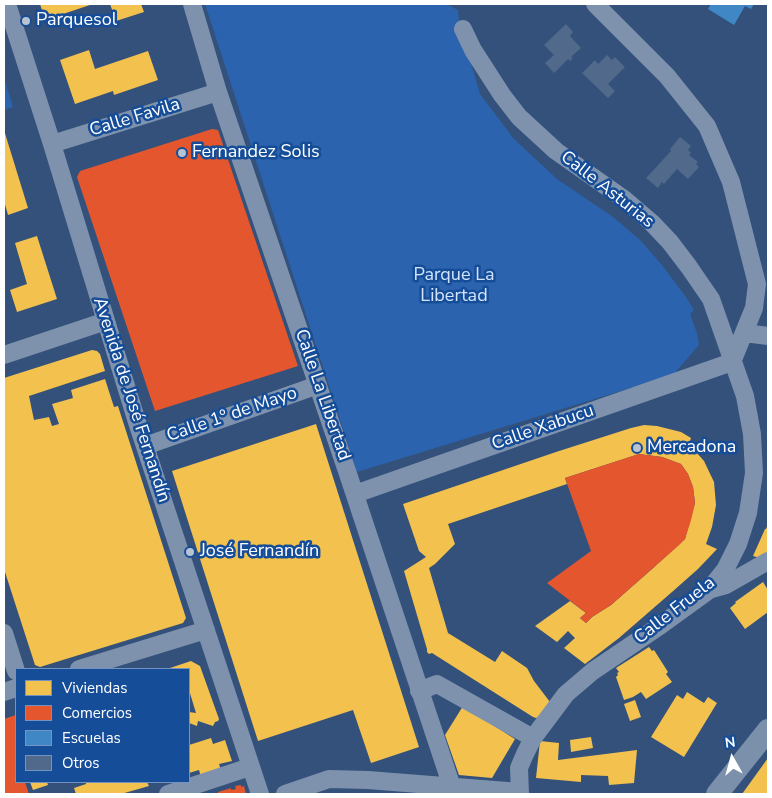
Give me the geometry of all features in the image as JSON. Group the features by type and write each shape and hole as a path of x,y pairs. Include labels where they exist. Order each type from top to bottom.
{"main road":[{"path":"717,794 768,730"}],"street":[{"name":"Avenida de José Fernandín","path":"7,4 145,446 260,794"},
{"name":"Calle La Libertad","path":"192,4 218,92 355,494 452,787"},
{"path":"595,4 667,76 707,126 731,182 757,284 754,308 732,362"},
{"name":"Calle Asturias","path":"463,29 478,58 519,117 556,151 624,199 652,223 670,242 711,299 732,362"},
{"name":"Calle Favila","path":"52,144 218,92"},
{"path":"4,354 106,321"},
{"path":"745,333 768,336"},
{"name":"Calle Xabucu","path":"355,494 732,362"},
{"name":"Calle Fruela","path":"520,793 519,768 524,754 533,738 566,694 593,671 708,591 725,570 738,544 748,513 754,473 752,434 747,406 732,362"},
{"name":"Calle 1º de Mayo","path":"145,446 318,386"},
{"path":"708,591 726,586 768,561"},
{"path":"82,668 206,630"},
{"path":"4,633 15,668"},
{"path":"420,690 437,684 533,738"},
{"path":"168,794 250,767"},
{"path":"285,794 329,780 368,780 520,793"}],"green space":[{"name":"Parque La Libertad","path":"205,4 446,4 458,10 459,22 480,94 514,139 557,179 613,217 640,240 662,265 694,310 690,314 699,345 673,375 357,472"},
{"path":"4,78 13,107 4,110"}],"building: Viviendas":[{"path":"40,4 93,4 45,20"},
{"path":"110,4 141,4 144,12 116,21"},
{"path":"89,50 95,69 148,51 158,80 114,95 113,91 75,104 60,60"},
{"path":"4,130 28,208 8,215 4,201"},
{"path":"37,236 57,299 17,312 10,290 27,284 15,243"},
{"path":"244,327 249,343 204,359 197,341"},
{"path":"196,345 201,361 173,370 169,354"},
{"path":"92,350 100,354 105,371 29,396 34,420 49,417 52,426 59,424 52,404 73,398 71,390 105,379 114,407 118,406 186,618 183,623 40,667 35,665 4,569 4,378"},
{"path":"316,424 419,747 371,763 353,710 258,741 172,471"},
{"path":"644,425 681,432 691,438 689,444 704,461 714,482 716,505 712,527 706,544 717,549 672,592 619,638 585,664 564,648 575,638 568,631 557,642 535,626 570,601 586,613 580,618 586,623 611,605 685,539 695,503 693,487 688,474 681,464 662,457 639,454 565,478 567,484 448,524 455,544 429,568 448,633 495,662 502,651 527,668 550,702 539,717 533,717 432,653 429,654 404,571 426,557 419,551 403,504 556,452"},
{"path":"768,524 768,553 760,558 753,556 765,529"},
{"path":"763,582 768,590 768,612 745,629 730,608 735,602"},
{"path":"649,647 652,651 654,650 672,682 646,699 641,692 624,700 616,677 619,672 616,668"},
{"path":"191,661 200,666 219,719 213,726 198,721 197,726 190,723 190,712 196,713 190,693 190,668 170,668"},
{"path":"687,692 704,703 708,697 717,703 684,757 651,737 677,695 683,699"},
{"path":"635,700 641,717 630,721 624,704"},
{"path":"463,706 515,739 492,778 459,775 445,735"},
{"path":"591,737 593,748 571,752 570,740"},
{"path":"211,738 213,744 225,740 232,761 219,764 221,770 201,777 199,770 190,773 190,745"},
{"path":"540,741 559,743 558,760 637,750 634,783 609,785 608,776 581,775 581,782 536,778"},
{"path":"768,758 768,794 742,794"},
{"path":"30,783 47,783 48,785 33,790"},
{"path":"148,783 149,786 121,794 76,794 74,788 86,784"}],"building: Comercios":[{"path":"212,129 218,130 298,366 155,411 77,177 80,171"},
{"path":"639,454 662,457 681,464 688,474 693,487 695,503 691,520 685,539 678,546 611,605 586,623 580,618 586,613 547,583 591,551 565,478"},
{"path":"15,715 15,783 25,783 29,794 4,794 4,719"},
{"path":"241,785 241,787 244,786 246,794 218,794 218,792 231,788 231,790 236,789 235,786"}],"building: Escuelas":[{"path":"711,4 754,4 751,9 745,6 734,25 708,9"}],"building: Otros":[{"path":"566,24 573,32 570,36 581,48 571,57 573,58 570,61 568,59 554,73 545,63 554,55 544,45"},
{"path":"607,55 612,60 615,57 625,67 608,84 615,91 608,98 582,73 595,60 598,64"},
{"path":"680,137 691,146 688,150 691,153 689,155 698,162 696,164 699,167 688,179 677,169 658,188 646,178 671,151 670,149"}],"place":[{"name":"Parquesol","path":"26,21"},
{"name":"Fernandez Solis","path":"182,153"},
{"name":"Mercadona","path":"637,448"},
{"name":"José Fernandín","path":"190,552"}]}
